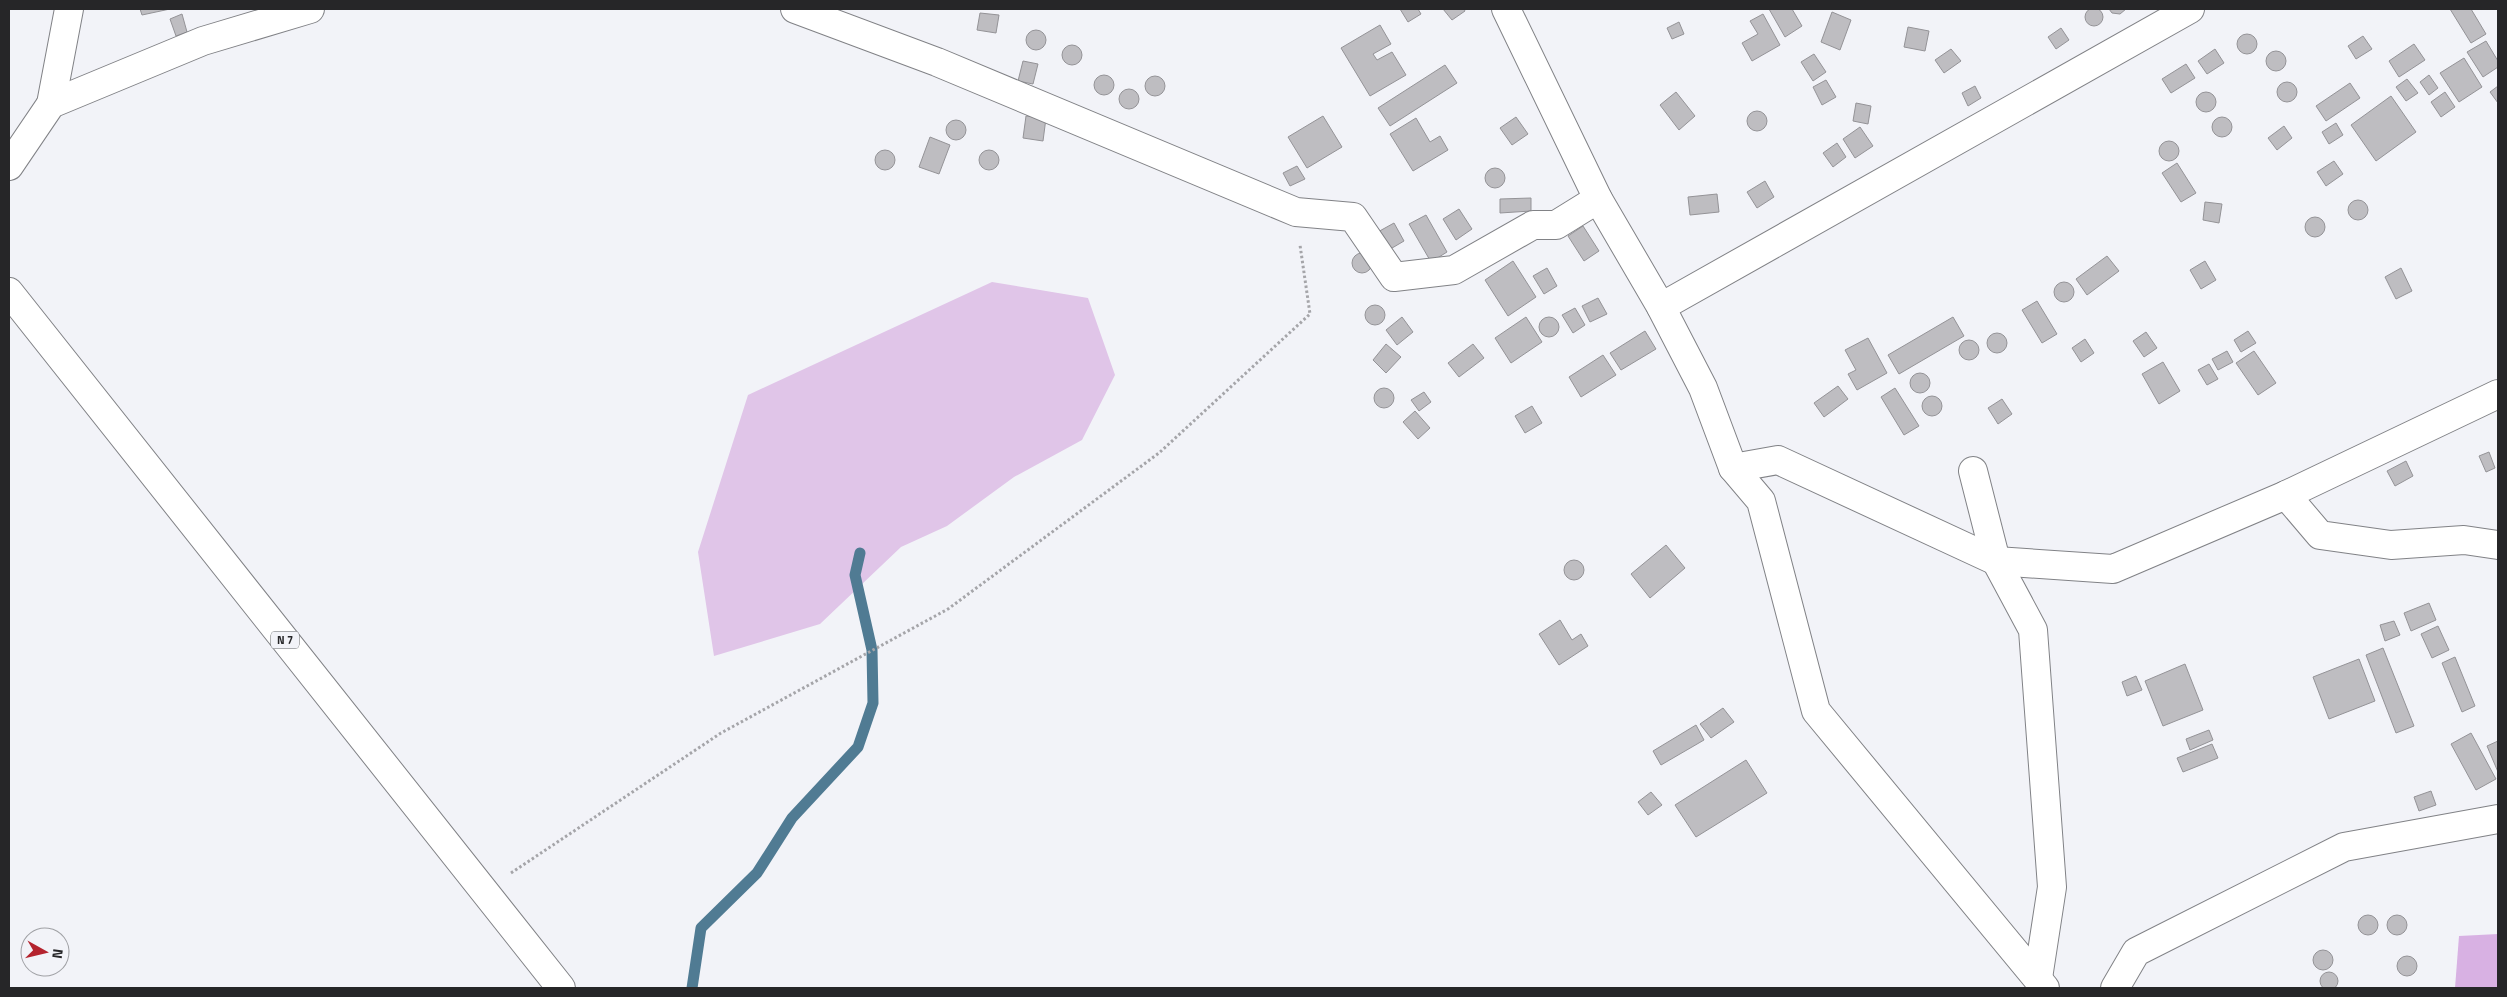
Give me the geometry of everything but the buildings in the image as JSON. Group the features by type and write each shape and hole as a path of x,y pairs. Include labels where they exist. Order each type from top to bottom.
{"main road":[{"path":"9,166 50,104 69,9"},
{"path":"50,104 203,41 310,9"},
{"path":"795,9 946,66 1296,212 1353,217 1394,277 1454,270 1533,225 1556,224 1598,199"},
{"path":"1506,9 1598,199 1661,307 1702,388 1732,468 1761,501 1816,711 2042,983"},
{"path":"1661,307 2190,9"},
{"name":"N 7","path":"9,292 561,988"},
{"path":"1732,468 1778,460 1996,561 2113,569 2286,494 2498,394"},
{"path":"1973,471 1996,561 2033,630 2052,888 2042,983"},
{"path":"2286,494 2320,535 2392,545 2464,540 2498,545"},
{"path":"2115,988 2136,952 2344,847 2498,819"}],"path":[{"path":"483,889 509,875 720,733 948,609 1159,453 1310,314 1296,212"}],"shaded area":[{"path":"992,282 1088,298 1115,375 1082,440 1014,477 947,526 901,547 820,624 714,656 698,552 748,395"},
{"path":"2498,934 2498,988 2455,988 2459,936"}],"waterway":[{"path":"692,988 701,928 757,873 792,818 858,747 873,703 872,650 855,575 860,553"}]}
